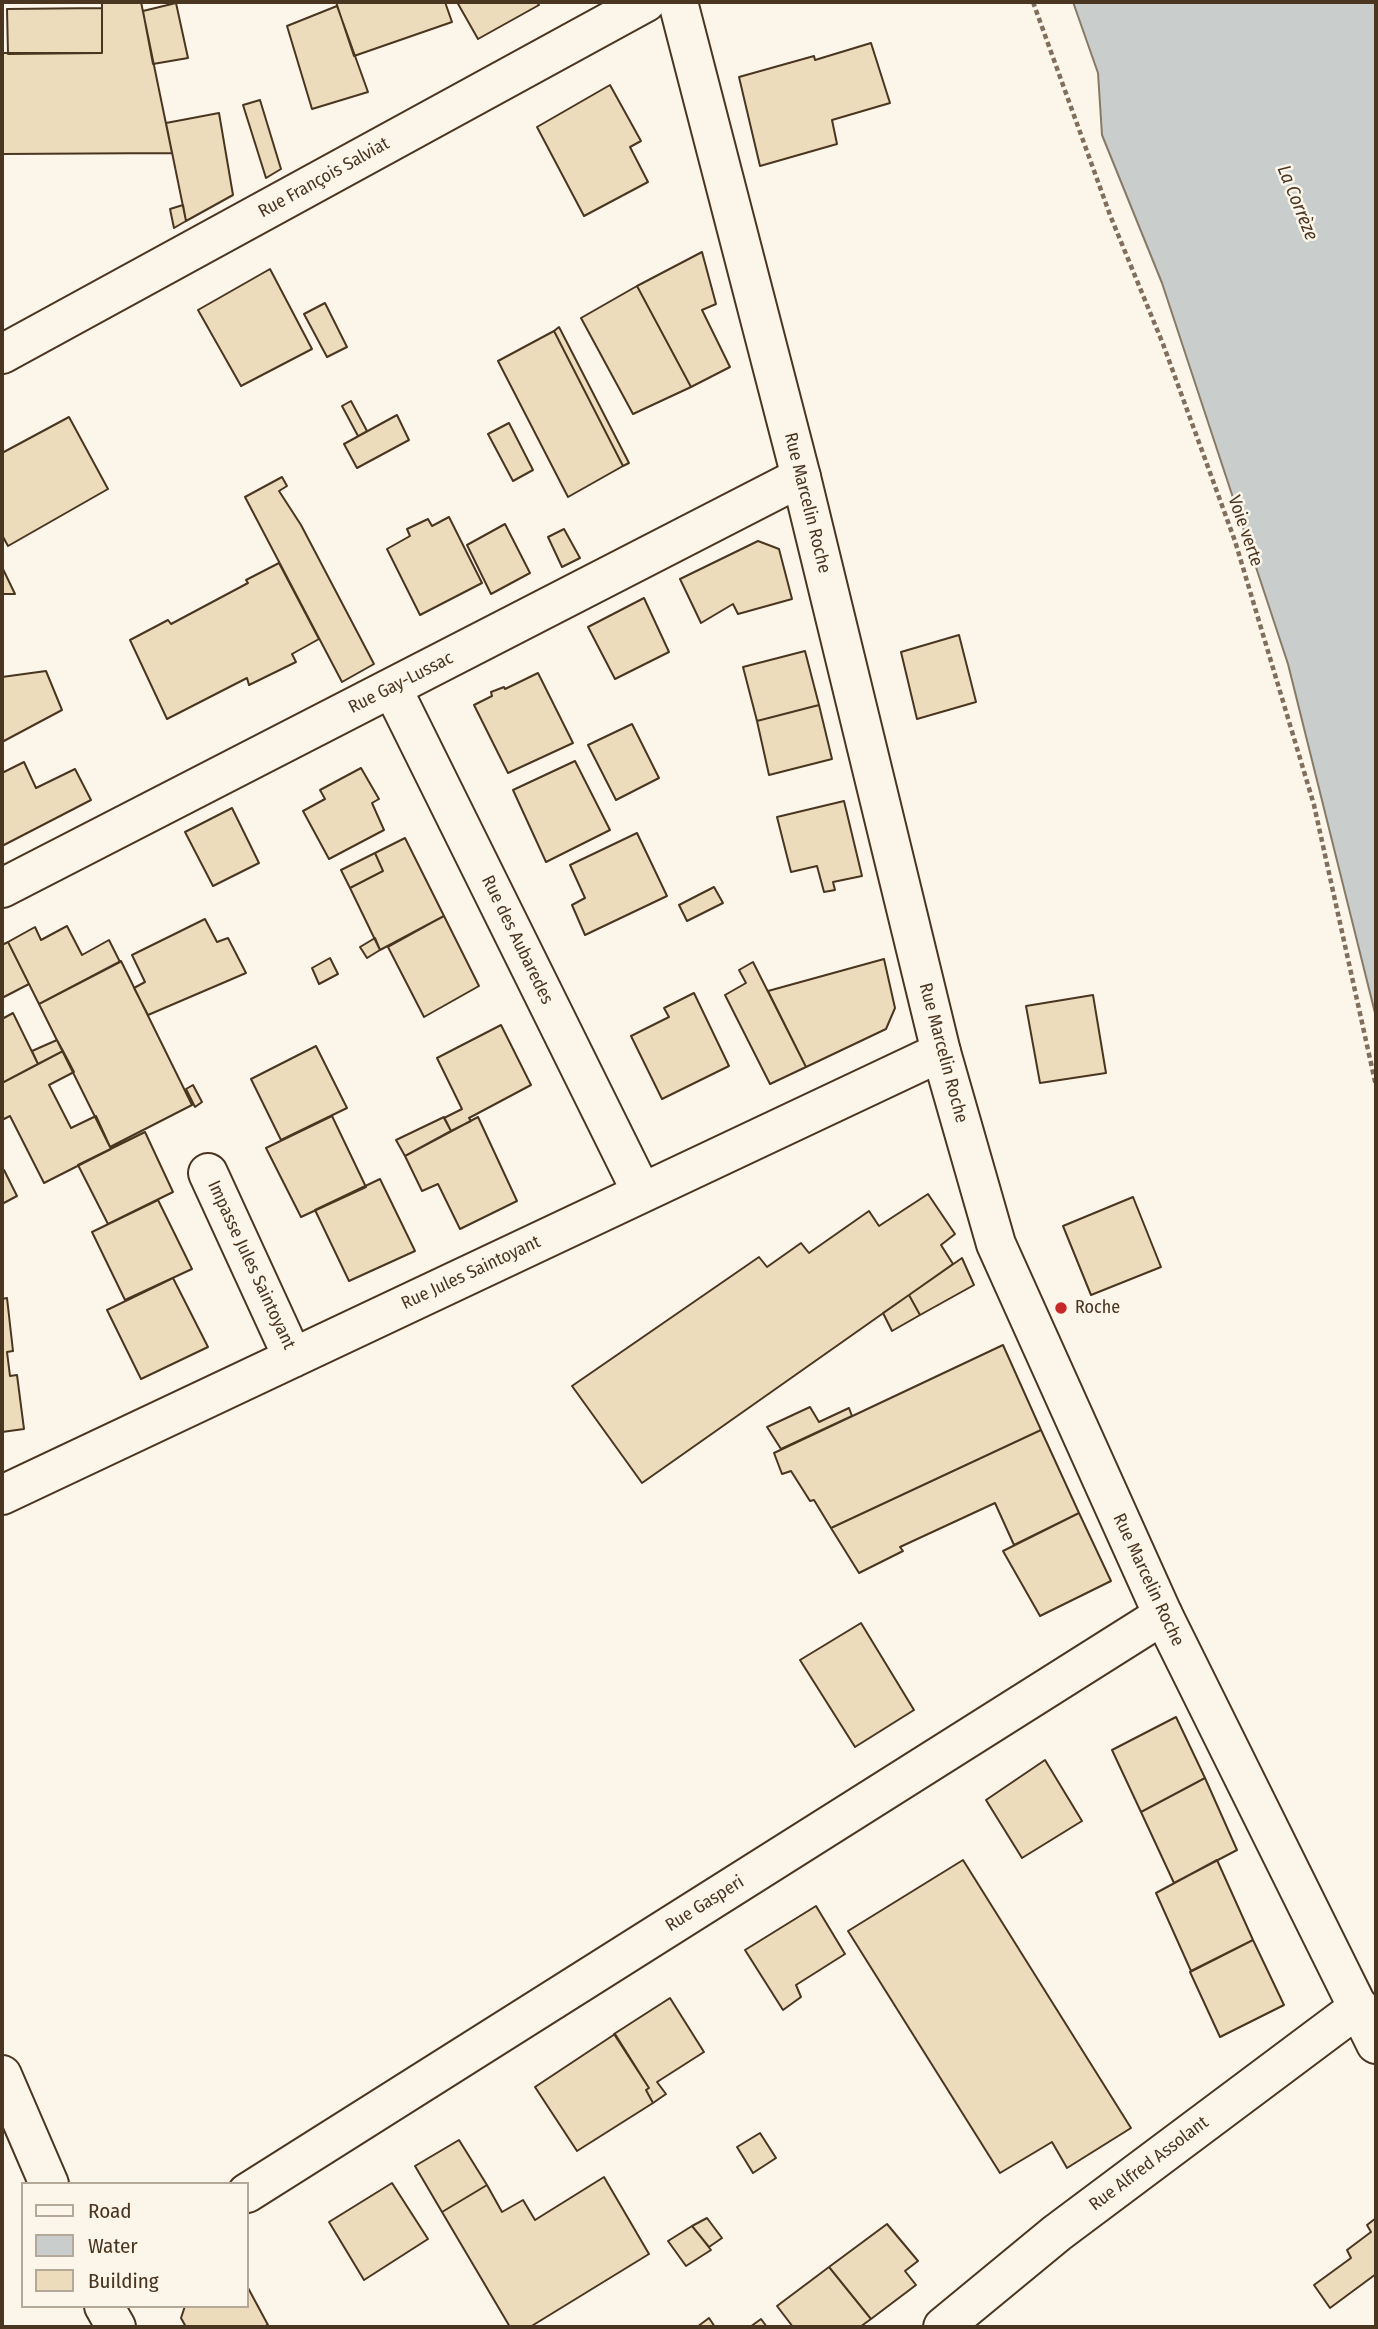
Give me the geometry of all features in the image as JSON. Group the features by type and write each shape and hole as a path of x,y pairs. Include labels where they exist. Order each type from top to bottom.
{"street":[{"name":"Rue François Salviat","path":"2,354 646,2"},
{"name":"Rue Marcelin Roche","path":"678,2 801,478 941,1052 996,1244 1163,1615 1376,2044"},
{"name":"Rue Gay-Lussac","path":"2,888 801,478"},
{"name":"Rue des Aubaredes","path":"392,688 642,1193"},
{"name":"Rue Jules Saintoyant","path":"2,1495 941,1052"},
{"name":"Impasse Jules Saintoyant","path":"208,1173 293,1358"},
{"name":"Rue Gasperi","path":"248,2192 1163,1615"},
{"name":"Rue Alfred Assolant","path":"943,2327 1057,2233 1359,2007"},
{"path":"2,2075 48,2182"},
{"path":"105,2308 116,2327"}],"path":[{"name":"Voie verte","path":"1033,2 1110,215 1163,344 1235,541 1314,805 1376,1086"}],"water":[{"name":"La Corrèze","path":"1073,2 1376,2 1376,1017 1288,664 1162,283 1102,135 1098,73"}],"building":[{"path":"102,2 141,2 172,153 2,154 2,53 102,53"},
{"path":"336,2 445,2 452,22 354,56"},
{"path":"457,2 537,2 539,5 478,39"},
{"path":"176,3 188,58 153,64 143,11"},
{"path":"337,6 368,92 312,109 287,26"},
{"path":"102,8 102,53 8,54 7,9"},
{"path":"871,43 890,103 832,120 837,144 760,166 739,77 814,56 815,60"},
{"path":"610,85 641,141 630,147 648,182 584,216 537,127"},
{"path":"260,100 281,169 266,178 243,105"},
{"path":"219,113 233,195 186,221 166,123"},
{"path":"183,205 186,221 174,228 170,209"},
{"path":"702,252 716,304 702,310 730,367 691,387 637,286"},
{"path":"270,269 312,349 241,386 198,310"},
{"path":"637,286 691,387 633,414 581,318"},
{"path":"325,303 347,347 327,357 304,314"},
{"path":"559,327 629,463 623,466 554,331"},
{"path":"554,331 623,466 568,497 498,361"},
{"path":"351,401 367,431 358,436 342,406"},
{"path":"397,415 409,440 357,468 344,444"},
{"path":"69,417 108,489 8,546 2,535 2,453"},
{"path":"509,423 533,470 513,481 488,434"},
{"path":"282,477 287,486 279,491 301,525 374,664 342,682 245,497"},
{"path":"449,517 482,583 420,615 387,549 410,536 407,529 428,519 432,526"},
{"path":"505,524 530,573 491,594 467,545"},
{"path":"564,529 580,558 562,567 548,537"},
{"path":"758,541 779,549 792,599 738,614 733,604 701,623 680,579"},
{"path":"279,563 319,639 292,654 296,662 249,685 247,678 167,719 130,640 168,620 171,624 248,583 246,580"},
{"path":"2,567 15,594 2,594"},
{"path":"644,598 669,652 615,679 588,627"},
{"path":"959,635 976,702 917,719 901,652"},
{"path":"805,651 819,705 757,721 743,667"},
{"path":"46,671 62,710 2,742 2,677"},
{"path":"538,673 573,743 508,773 474,705 492,696 491,692 504,687 505,689"},
{"path":"819,705 832,759 769,775 757,721"},
{"path":"632,724 659,778 616,800 588,745"},
{"path":"575,761 610,830 546,862 513,790"},
{"path":"24,762 36,788 75,769 91,800 2,846 2,773"},
{"path":"361,768 379,799 372,803 384,830 329,859 303,811 325,799 320,790"},
{"path":"844,801 862,876 833,882 835,890 824,892 817,866 791,872 777,817"},
{"path":"232,808 259,863 213,886 185,832"},
{"path":"637,833 667,896 585,935 572,905 585,898 570,865"},
{"path":"405,838 444,916 380,950 350,888 383,871 375,853"},
{"path":"375,853 383,871 350,888 341,870"},
{"path":"714,887 723,903 687,921 679,905"},
{"path":"444,916 479,986 424,1017 388,947"},
{"path":"205,919 217,942 228,938 246,973 148,1015 134,988 145,982 132,955"},
{"path":"67,926 82,955 109,940 120,962 39,1004 8,942 35,927 41,940"},
{"path":"375,938 380,950 367,958 360,947"},
{"path":"8,942 29,984 2,998 2,945"},
{"path":"330,958 338,974 319,984 312,968"},
{"path":"884,959 895,1008 886,1029 806,1067 768,991"},
{"path":"121,961 192,1105 110,1147 39,1004"},
{"path":"753,962 806,1067 770,1084 725,995 746,983 739,970"},
{"path":"694,993 729,1066 662,1099 631,1036 669,1017 664,1008"},
{"path":"1093,995 1106,1073 1040,1083 1026,1006"},
{"path":"13,1013 38,1064 2,1083 2,1019"},
{"path":"501,1025 531,1085 469,1118 471,1121 451,1131 444,1118 462,1109 437,1058"},
{"path":"57,1040 63,1051 38,1064 32,1051"},
{"path":"316,1046 347,1108 281,1140 251,1079"},
{"path":"63,1051 74,1072 49,1085 71,1128 96,1116 111,1149 44,1183 10,1116 2,1120 2,1083"},
{"path":"193,1085 202,1102 195,1107 186,1089"},
{"path":"332,1116 366,1187 301,1217 266,1148"},
{"path":"444,1117 451,1131 405,1156 396,1140"},
{"path":"478,1117 517,1201 460,1229 438,1184 422,1191 405,1156"},
{"path":"145,1132 173,1192 108,1224 78,1165"},
{"path":"4,1170 17,1196 2,1204 2,1171"},
{"path":"380,1179 415,1251 349,1281 315,1210"},
{"path":"928,1194 955,1234 941,1245 953,1264 642,1483 572,1386 759,1257 767,1267 801,1243 809,1253 869,1211 879,1226"},
{"path":"1133,1197 1161,1267 1091,1295 1063,1226"},
{"path":"158,1200 192,1269 125,1300 92,1232"},
{"path":"962,1258 974,1285 920,1315 909,1295"},
{"path":"173,1278 208,1347 141,1379 107,1310"},
{"path":"909,1295 920,1315 892,1331 883,1313"},
{"path":"7,1298 13,1351 7,1352 10,1376 17,1375 24,1429 2,1432 2,1299"},
{"path":"1003,1345 1041,1430 831,1528 814,1500 810,1501 791,1471 782,1474 774,1453"},
{"path":"810,1407 819,1422 849,1408 852,1416 781,1449 767,1427"},
{"path":"1041,1430 1079,1513 1014,1545 995,1503 900,1547 903,1551 859,1573 831,1528"},
{"path":"1079,1513 1111,1581 1040,1616 1003,1551"},
{"path":"861,1623 914,1710 855,1747 800,1660"},
{"path":"1176,1717 1205,1778 1141,1812 1112,1750"},
{"path":"1045,1760 1082,1821 1022,1858 986,1800"},
{"path":"1205,1778 1237,1850 1174,1883 1141,1812"},
{"path":"963,1860 1131,2128 1067,2168 1052,2142 1000,2173 848,1931"},
{"path":"1217,1860 1253,1940 1191,1971 1156,1893"},
{"path":"816,1906 845,1954 796,1985 801,1997 783,2010 745,1950"},
{"path":"1253,1940 1284,2005 1220,2037 1190,1972"},
{"path":"670,1998 704,2052 657,2082 666,2094 653,2103 646,2090 649,2088 614,2034"},
{"path":"615,2034 649,2088 646,2090 653,2103 577,2151 535,2087"},
{"path":"760,2133 776,2158 753,2173 737,2147"},
{"path":"459,2140 487,2185 442,2212 415,2166"},
{"path":"604,2177 649,2254 530,2327 510,2327 442,2212 487,2185 502,2212 523,2200 535,2220"},
{"path":"392,2183 428,2239 364,2280 329,2222"},
{"path":"707,2218 722,2238 709,2247 692,2226"},
{"path":"1376,2218 1376,2274 1330,2308 1314,2285 1351,2258 1347,2250 1371,2232 1367,2225"},
{"path":"887,2224 918,2261 905,2271 916,2285 871,2319 829,2267"},
{"path":"692,2226 711,2250 686,2266 668,2241"},
{"path":"829,2267 871,2319 860,2327 793,2327 777,2306"},
{"path":"248,2288 268,2325 186,2327 181,2318 184,2308 248,2308"},
{"path":"709,2318 715,2327 697,2327"},
{"path":"761,2319 767,2327 750,2327"}],"place":[{"name":"Roche","path":"1061,1308"}]}
